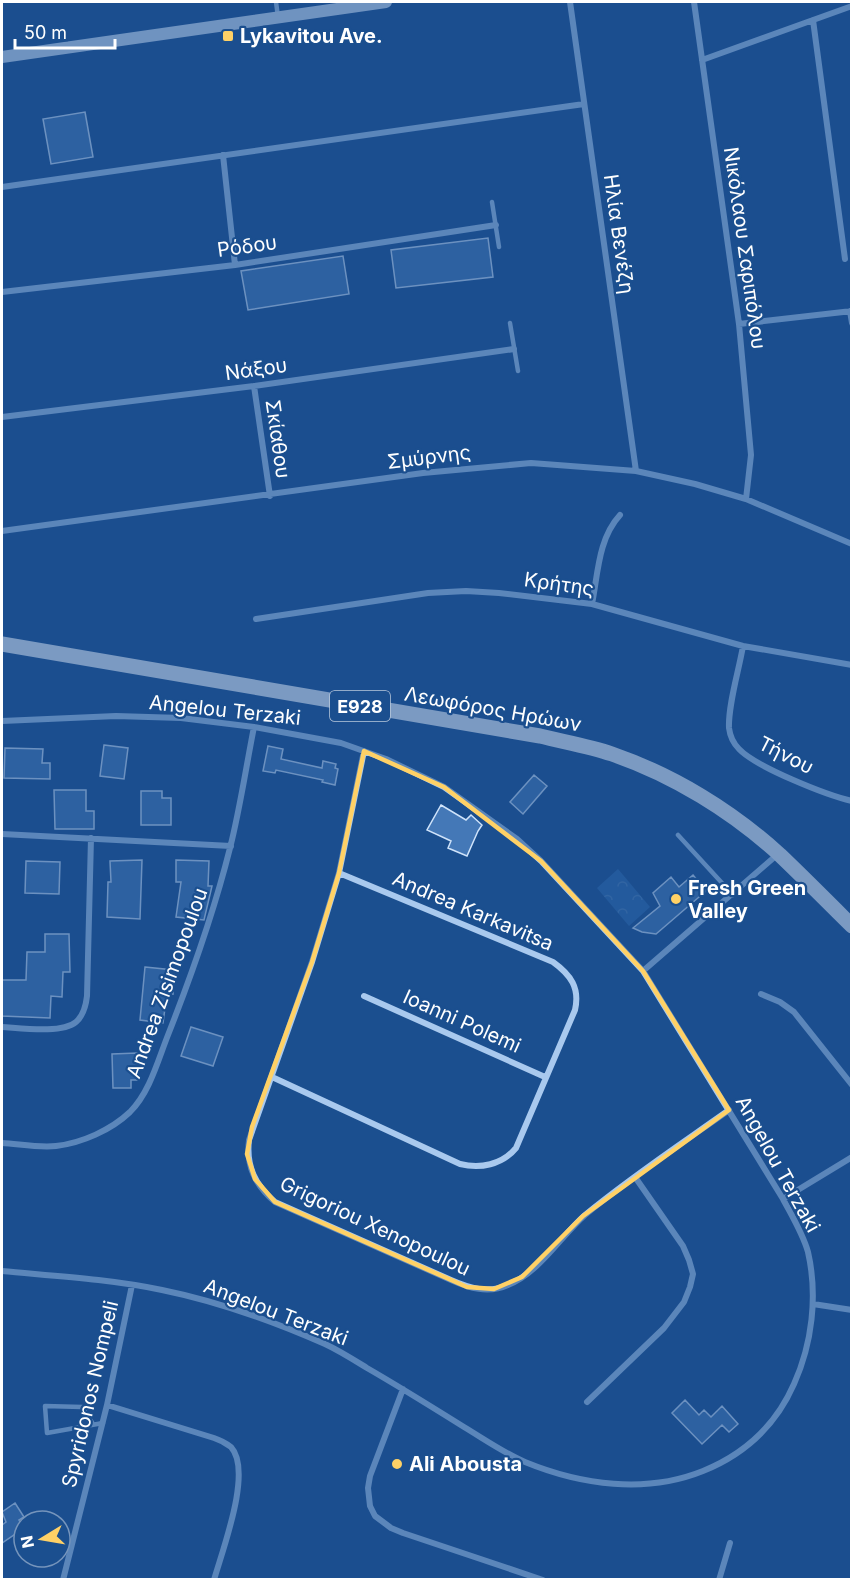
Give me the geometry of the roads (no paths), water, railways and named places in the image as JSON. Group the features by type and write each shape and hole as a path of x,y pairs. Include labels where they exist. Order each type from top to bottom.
{"main road":[{"path":"2,57 386,2"},
{"name":"Λεωφόρος Ηρώων","path":"2,644 540,736 610,753 668,778 701,796 735,819 779,854 852,926"}],"street":[{"name":"Ηλία Βενέζη","path":"570,2 636,471"},
{"name":"Νικόλαου Σαριπόλου","path":"694,2 739,324 752,455 746,499"},
{"path":"702,60 852,6"},
{"path":"813,20 845,259"},
{"path":"2,187 584,104"},
{"path":"223,155 235,266"},
{"name":"Ρόδου","path":"2,292 235,266 496,225"},
{"path":"739,324 851,311 852,323"},
{"name":"Νάξου","path":"2,417 254,386 514,349"},
{"name":"Σκίαθου","path":"254,386 270,496"},
{"name":"Σμύρνης","path":"2,531 270,496 423,473 531,463 636,471 695,483 746,499 852,544"},
{"path":"592,604 604,540 610,526 620,515"},
{"name":"Κρήτης","path":"256,619 378,599 466,591 592,604 743,646 852,665"},
{"name":"Τήνου","path":"743,646 730,714 729,729 732,740 738,748 759,762 836,797 852,801"},
{"name":"Angelou Terzaki","path":"2,721 116,716 181,718 254,727 341,743 386,759 444,788 517,839 549,869 643,972 783,1199 807,1251 813,1283 813,1304 809,1333 796,1380 787,1399 765,1430 750,1445 697,1473 672,1480 626,1485 578,1479 523,1461 403,1389 317,1341 260,1319 189,1296 132,1285 2,1271"},
{"name":"Andrea Zisimopoulou","path":"2,1143 56,1146 78,1141 116,1123 130,1112 149,1085 182,1000 216,900 231,846 254,727"},
{"name":"Grigoriou Xenopoulou","path":"364,751 339,873 312,962 252,1127 248,1154 250,1168 262,1191 274,1202 467,1287 481,1290 494,1289 508,1286 522,1277 584,1216 729,1110"},
{"path":"2,834 231,846"},
{"path":"2,1027 58,1028 76,1022 82,1014 87,996 91,838"},
{"path":"643,972 779,854"},
{"name":"Andrea Karkavitsa","path":"272,1077 460,1164 481,1167 503,1160 516,1148 577,1004 575,985 564,970 553,962 339,873"},
{"path":"761,994 780,1002 794,1012 852,1084"},
{"name":"Ioanni Polemi","path":"364,996 545,1077"},
{"path":"783,1199 852,1157"},
{"path":"587,1402 663,1328 684,1302 693,1274 683,1246 635,1177"},
{"name":"Spyridonos Nompeli","path":"63,1580 103,1423 132,1285"},
{"path":"813,1304 852,1310"},
{"path":"403,1389 370,1476 368,1498 375,1516 391,1528 403,1533 543,1580"},
{"path":"107,1405 214,1438 230,1447 235,1454 239,1470 238,1494 214,1580"},
{"path":"719,1580 730,1543"},
{"path":"517,1580 520,1572"}],"lane":[{"path":"276,2 278,17"},
{"path":"492,202 499,247"},
{"path":"510,323 518,371"},
{"path":"678,835 733,895"},
{"path":"93,1424 82,1407 45,1406 47,1433 103,1423"}],"place":[{"name":"Lykavitou Ave.","path":"228,36"},
{"name":"Fresh Green Valley","path":"676,899"},
{"name":"Ali Abousta","path":"397,1464"}]}
